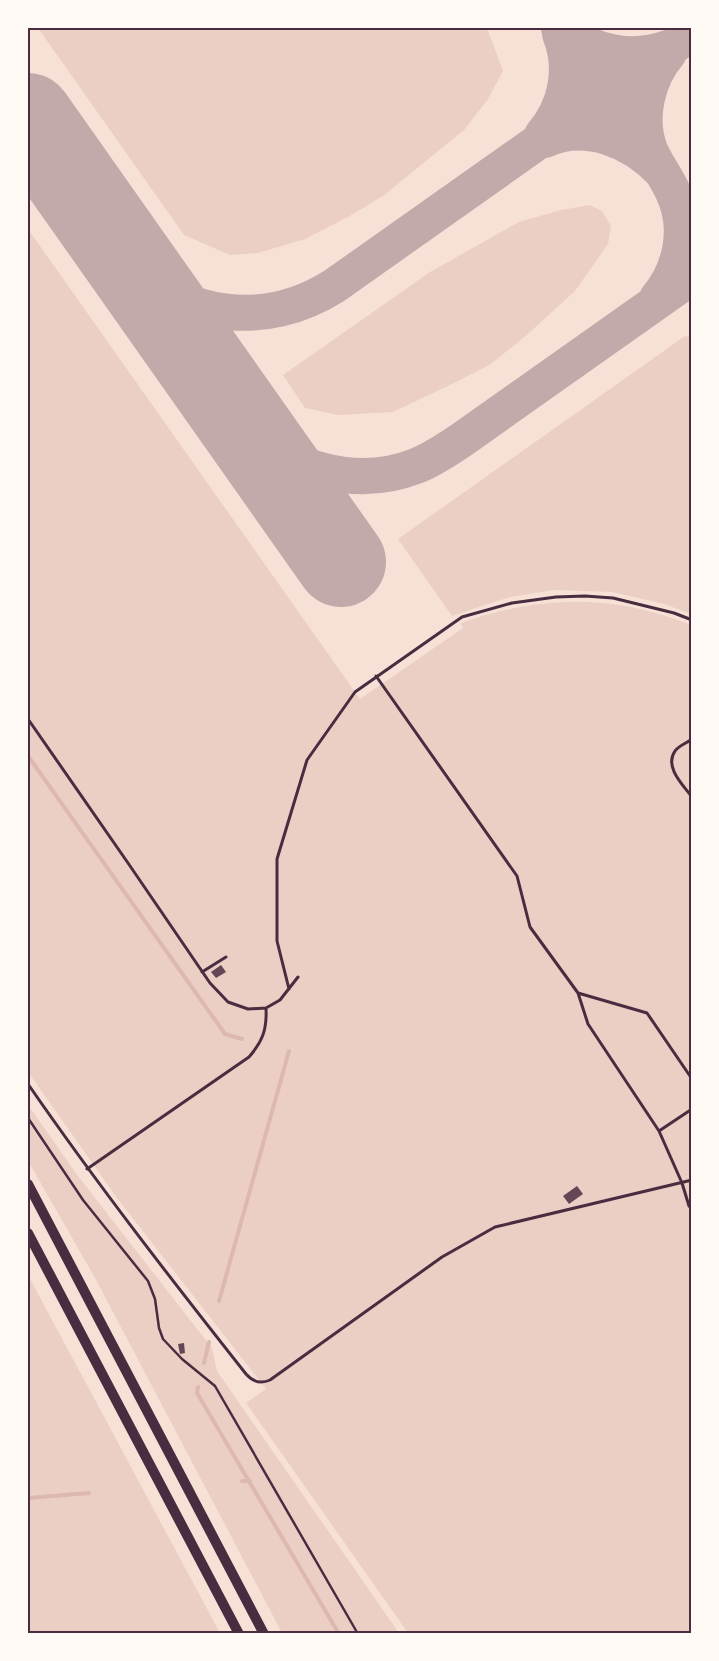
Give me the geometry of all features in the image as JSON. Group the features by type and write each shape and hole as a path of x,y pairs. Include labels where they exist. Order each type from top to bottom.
{"main road":[{"path":"28,1184 264,1634"},
{"path":"28,1233 239,1634"}],"lane":[{"path":"289,989 277,941 277,859 308,760 355,692 462,617 512,603 556,597 585,596 613,598 674,613 692,620"},
{"path":"376,676 517,876 530,927 578,993 588,1024 659,1131 691,1207"},
{"path":"28,719 202,972 228,1002 248,1009 266,1008 280,1000 298,977"},
{"path":"692,739 675,750 671,764 674,772 692,797"},
{"path":"202,972 226,957"},
{"path":"578,993 647,1013 692,1079"},
{"path":"87,1169 249,1057 258,1047 267,1025 266,1008"},
{"path":"28,1084 87,1169 140,1239 250,1378 259,1383 270,1380 442,1257 496,1227 692,1180"},
{"path":"659,1131 692,1109"}],"path":[{"path":"28,1118 83,1200 148,1281 155,1299 159,1328 163,1339 182,1359 215,1386 358,1634"}],"shaded area":[{"path":"38,28 487,28 503,71 488,99 464,130 383,196 305,239 258,253 230,255 184,235"},
{"path":"590,205 602,211 611,226 608,244 575,291 529,333 491,364 393,412 338,415 305,408 283,375 430,272 519,222 561,210"},
{"path":"28,229 360,699 463,628 461,623 519,607 548,603 605,603 662,615 691,625 691,1633 408,1633 246,1403 266,1389 117,1198 28,1072"},
{"path":"685,336 692,337 691,614 664,604 612,592 554,590 510,597 452,616 398,539"},
{"path":"28,1105 78,1176 212,1348 217,1371 399,1633 282,1633 95,1278 28,1161"},
{"path":"28,1275 220,1633 28,1633"}],"building":[{"path":"221,965 226,972 216,978 211,972"},
{"path":"577,1186 583,1194 569,1204 563,1196"},
{"path":"184,1343 185,1353 180,1354 178,1344"}],"waterway":[{"path":"28,756 225,1034 242,1039"},
{"path":"219,1301 289,1051"},
{"path":"204,1363 209,1342"},
{"path":"198,1387 197,1393 339,1634"},
{"path":"242,1481 250,1481"},
{"path":"28,1498 89,1493"}],"taxiway":[{"path":"559,28 621,114"},
{"path":"564,29 587,44 613,52 641,54 668,48"},
{"path":"128,261 150,281 174,296 200,306 227,312 254,313 281,309 308,300 334,286 692,33"},
{"path":"542,135 557,112 565,87 566,61 560,34"},
{"path":"657,298 672,274 681,246 682,232 678,204 670,185 650,150 646,138 645,125 645,112 650,87 661,63 669,53"},
{"path":"545,140 576,133 608,137 636,151 661,171"},
{"path":"241,421 258,438 278,452 299,463 322,470 345,475 369,476 393,473 416,466 460,441 692,277"}],"runway":[{"path":"28,118 341,562"}]}
